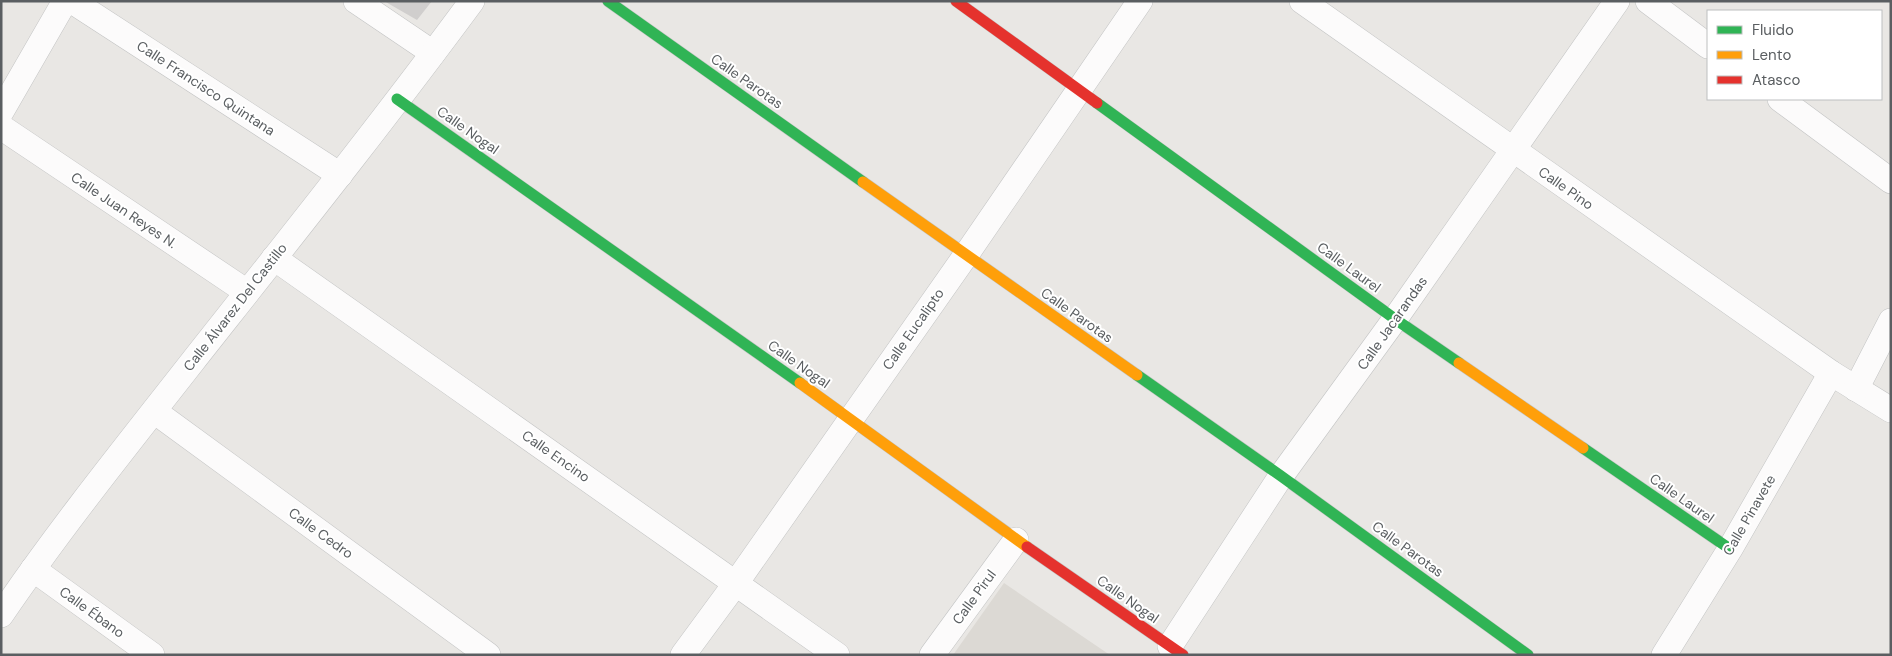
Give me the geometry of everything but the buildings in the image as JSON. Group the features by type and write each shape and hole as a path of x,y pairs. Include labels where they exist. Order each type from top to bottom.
{"street":[{"path":"1,112 65,1"},
{"name":"Calle Francisco Quintana","path":"72,1 340,175"},
{"path":"356,1 433,53"},
{"name":"Calle Álvarez Del Castillo","path":"1,615 33,569 154,411 340,175 472,1"},
{"name":"Calle Parotas","path":"608,1 966,256 1281,476 1528,655"},
{"name":"Calle Laurel","path":"956,1 1395,319 1730,549"},
{"name":"Calle Eucalipto","path":"683,655 736,583 850,418 966,256 1140,1"},
{"name":"Calle Pino","path":"1302,1 1831,373 1891,410"},
{"name":"Calle Jacarandas","path":"1176,651 1281,476 1395,319 1616,1"},
{"path":"1648,1 1707,45"},
{"name":"Calle Nogal","path":"397,98 850,418 1016,540 1176,651"},
{"path":"1781,100 1891,181"},
{"name":"Calle Juan Reyes N.","path":"1,128 247,292"},
{"name":"Calle Encino","path":"274,258 837,655"},
{"path":"1856,389 1891,321"},
{"name":"Calle Pinavete","path":"1664,655 1730,549 1831,373"},
{"name":"Calle Cedro","path":"154,411 488,655"},
{"name":"Calle Pirul","path":"932,655 1016,540"},
{"name":"Calle Ébano","path":"33,569 152,655"}],"shaded area":[{"path":"1004,583 1110,655 953,655"}],"traffic: fast":[{"path":"608,1 863,182"},
{"path":"397,99 800,383"},
{"path":"1097,103 1395,319 1459,363"},
{"path":"1137,375 1281,476 1528,655"},
{"path":"1583,448 1730,549"}],"traffic: slow":[{"path":"863,182 1137,375"},
{"path":"1459,363 1583,448"},
{"path":"800,383 1027,547"}],"traffic: jam":[{"path":"956,1 1097,103"},
{"path":"1027,547 1183,655"}]}
